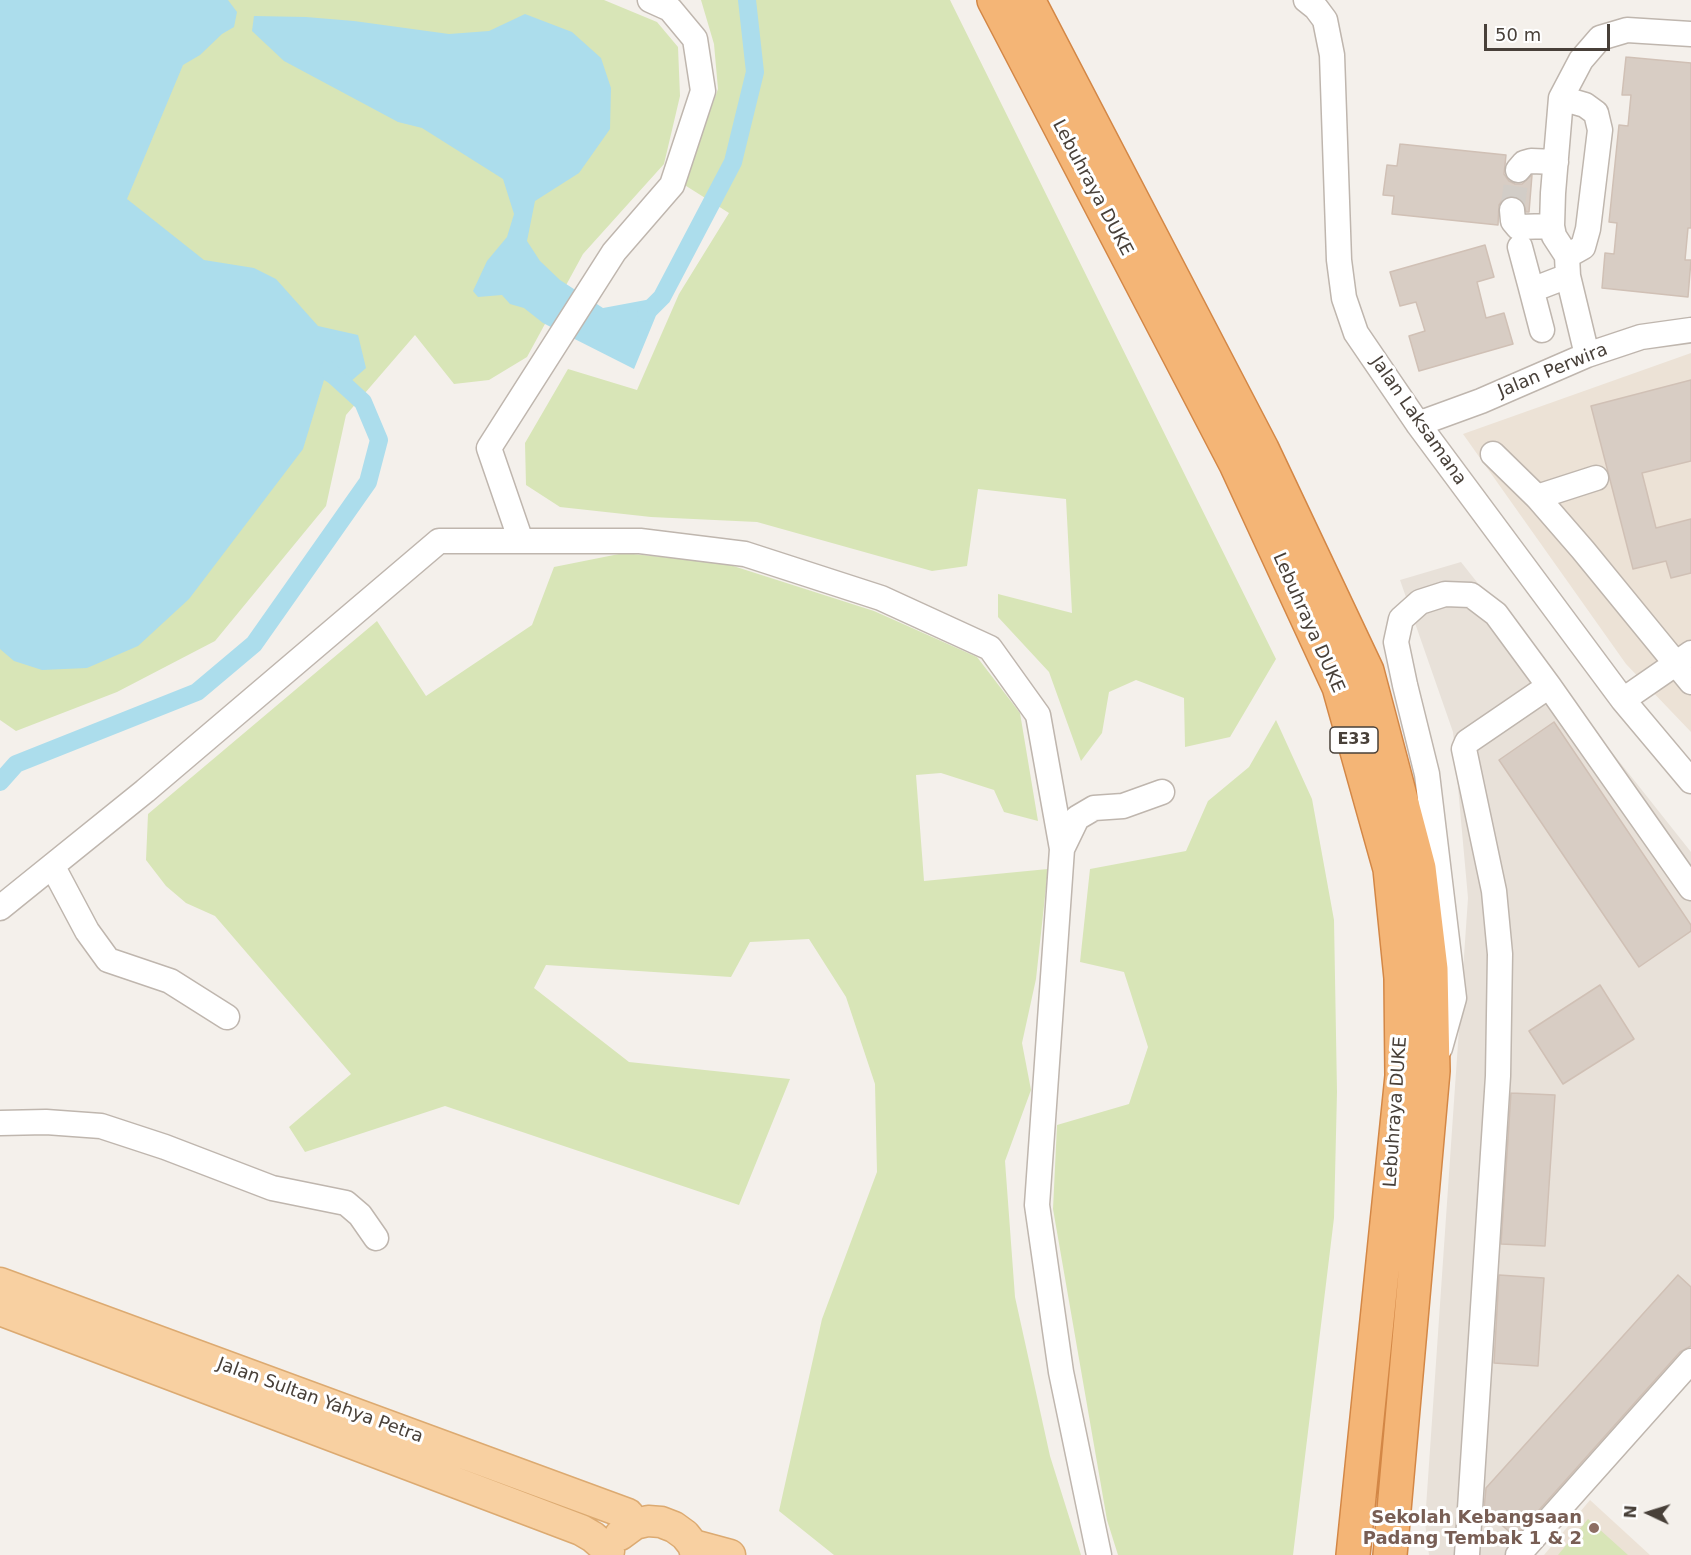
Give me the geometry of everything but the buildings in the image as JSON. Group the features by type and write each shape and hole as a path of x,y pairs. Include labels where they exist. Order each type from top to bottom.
{"highway":[{"name":"Lebuhraya DUKE","path":"994,0 1236,464 1334,676 1390,869 1401,978 1402,1076 1353,1555"},
{"name":"Lebuhraya DUKE","path":"1028,0 1262,449 1367,671 1419,868 1431,969 1433,1071 1390,1555"}],"main road":[{"name":"Jalan Sultan Yahya Petra","path":"0,1283 628,1514 635,1524 619,1535 608,1553 593,1537 581,1530 0,1311"},
{"path":"635,1524 648,1521 661,1522 680,1531 695,1550 730,1555"}],"street":[{"path":"521,541 489,448 614,252 672,185 703,91 695,39 670,9 650,0"},
{"name":"Jalan Laksamana","path":"1306,0 1325,20 1332,55 1339,260 1344,298 1356,333 1418,424 1623,700 1691,781"},
{"path":"1587,355 1568,266 1554,236 1552,226 1561,98 1581,60 1600,38 1627,30 1691,34"},
{"path":"1531,288 1542,286 1568,266 1582,246 1588,229 1600,130 1596,113 1586,105 1561,98"},
{"path":"1518,170 1524,163 1531,161 1557,162"},
{"path":"1512,210 1513,221 1518,227 1552,226"},
{"path":"1520,247 1542,330"},
{"name":"Jalan Perwira","path":"1418,424 1481,401 1587,355 1641,337 1691,330"},
{"path":"1493,454 1537,497 1686,667 1623,700"},
{"path":"1537,497 1596,478"},
{"path":"0,908 53,867 439,541 640,541 745,554 880,598 990,648 1038,715 1062,849 1037,1205 1061,1372 1099,1555"},
{"path":"1433,1071 1454,998 1427,774 1396,642 1401,619 1420,602 1445,594 1471,595 1496,614 1691,888"},
{"path":"1467,1555 1498,1076 1500,954 1494,891 1464,749 1467,742 1549,686"},
{"path":"1062,849 1077,818 1094,808 1123,806 1162,792"},
{"path":"53,867 87,931 108,960 170,981 227,1017"},
{"path":"0,1123 46,1122 101,1126 165,1147 272,1188 346,1203 360,1215 376,1238"},
{"path":"1518,1555 1691,1361"}],"shaded area":[{"path":"1691,353 1691,732 1626,664 1463,434"},
{"path":"1461,562 1691,852 1691,1369 1526,1555 1429,1555 1425,1522 1468,898 1453,732 1400,580"},
{"name":"Sekolah Kebangsaan Padang Tembak 1 & 2","path":"1590,1500 1650,1555 1544,1555"}],"green space":[{"path":"0,0 604,0 657,22 678,47 680,96 664,164 583,254 527,357 489,380 454,384 415,335 346,415 326,506 215,641 117,692 16,731 0,720"},
{"path":"701,0 950,0 1276,659 1230,737 1185,747 1184,698 1136,680 1109,692 1102,733 1081,761 1049,672 998,617 998,594 1072,613 1066,499 978,489 967,566 932,571 757,522 651,517 560,507 526,485 525,443 568,369 637,390 679,294 729,213 683,184 718,89 714,44"},
{"path":"624,553 727,564 874,611 977,657 1020,713 1038,821 1004,812 994,790 941,773 916,775 924,881 1048,869 1036,979 1022,1043 1031,1090 1005,1161 1015,1297 1050,1456 1081,1555 834,1555 779,1511 822,1319 877,1172 875,1084 846,997 809,939 750,942 731,977 546,965 534,988 629,1062 790,1079 739,1205 445,1106 305,1152 289,1127 351,1074 215,916 186,903 166,886 146,860 148,814 377,621 426,696 532,625 554,567"},
{"path":"1276,720 1312,799 1334,920 1337,1092 1334,1218 1293,1555 1118,1555 1107,1520 1053,1209 1057,1125 1129,1104 1148,1047 1124,972 1080,962 1090,869 1186,851 1208,801 1249,767"},
{"path":"1588,1519 1628,1555 1558,1555"}],"water":[{"path":"0,0 228,0 237,12 234,27 222,34 200,55 183,65 127,199 204,260 254,268 276,279 318,326 358,335 366,368 341,390 324,380 303,449 189,599 138,646 87,668 42,670 14,661 0,649"},
{"path":"525,14 572,32 601,58 611,88 610,129 579,173 535,201 527,241 540,261 560,280 603,308 662,297 634,369 543,323 524,308 510,304 502,295 478,297 473,291 487,261 507,237 514,214 503,179 422,128 398,122 284,61 252,31 254,16 354,21 449,34 489,31"}],"waterway":[{"path":"646,313 662,297 733,162 755,72 747,0"},
{"path":"0,782 16,764 197,692 254,644 368,482 379,440 363,402 328,370"}],"tunnel":[{"path":"1512,210 1518,170"}],"place":[{"name":"Sekolah Kebangsaan Padang Tembak 1 & 2","path":"1594,1528"}]}
